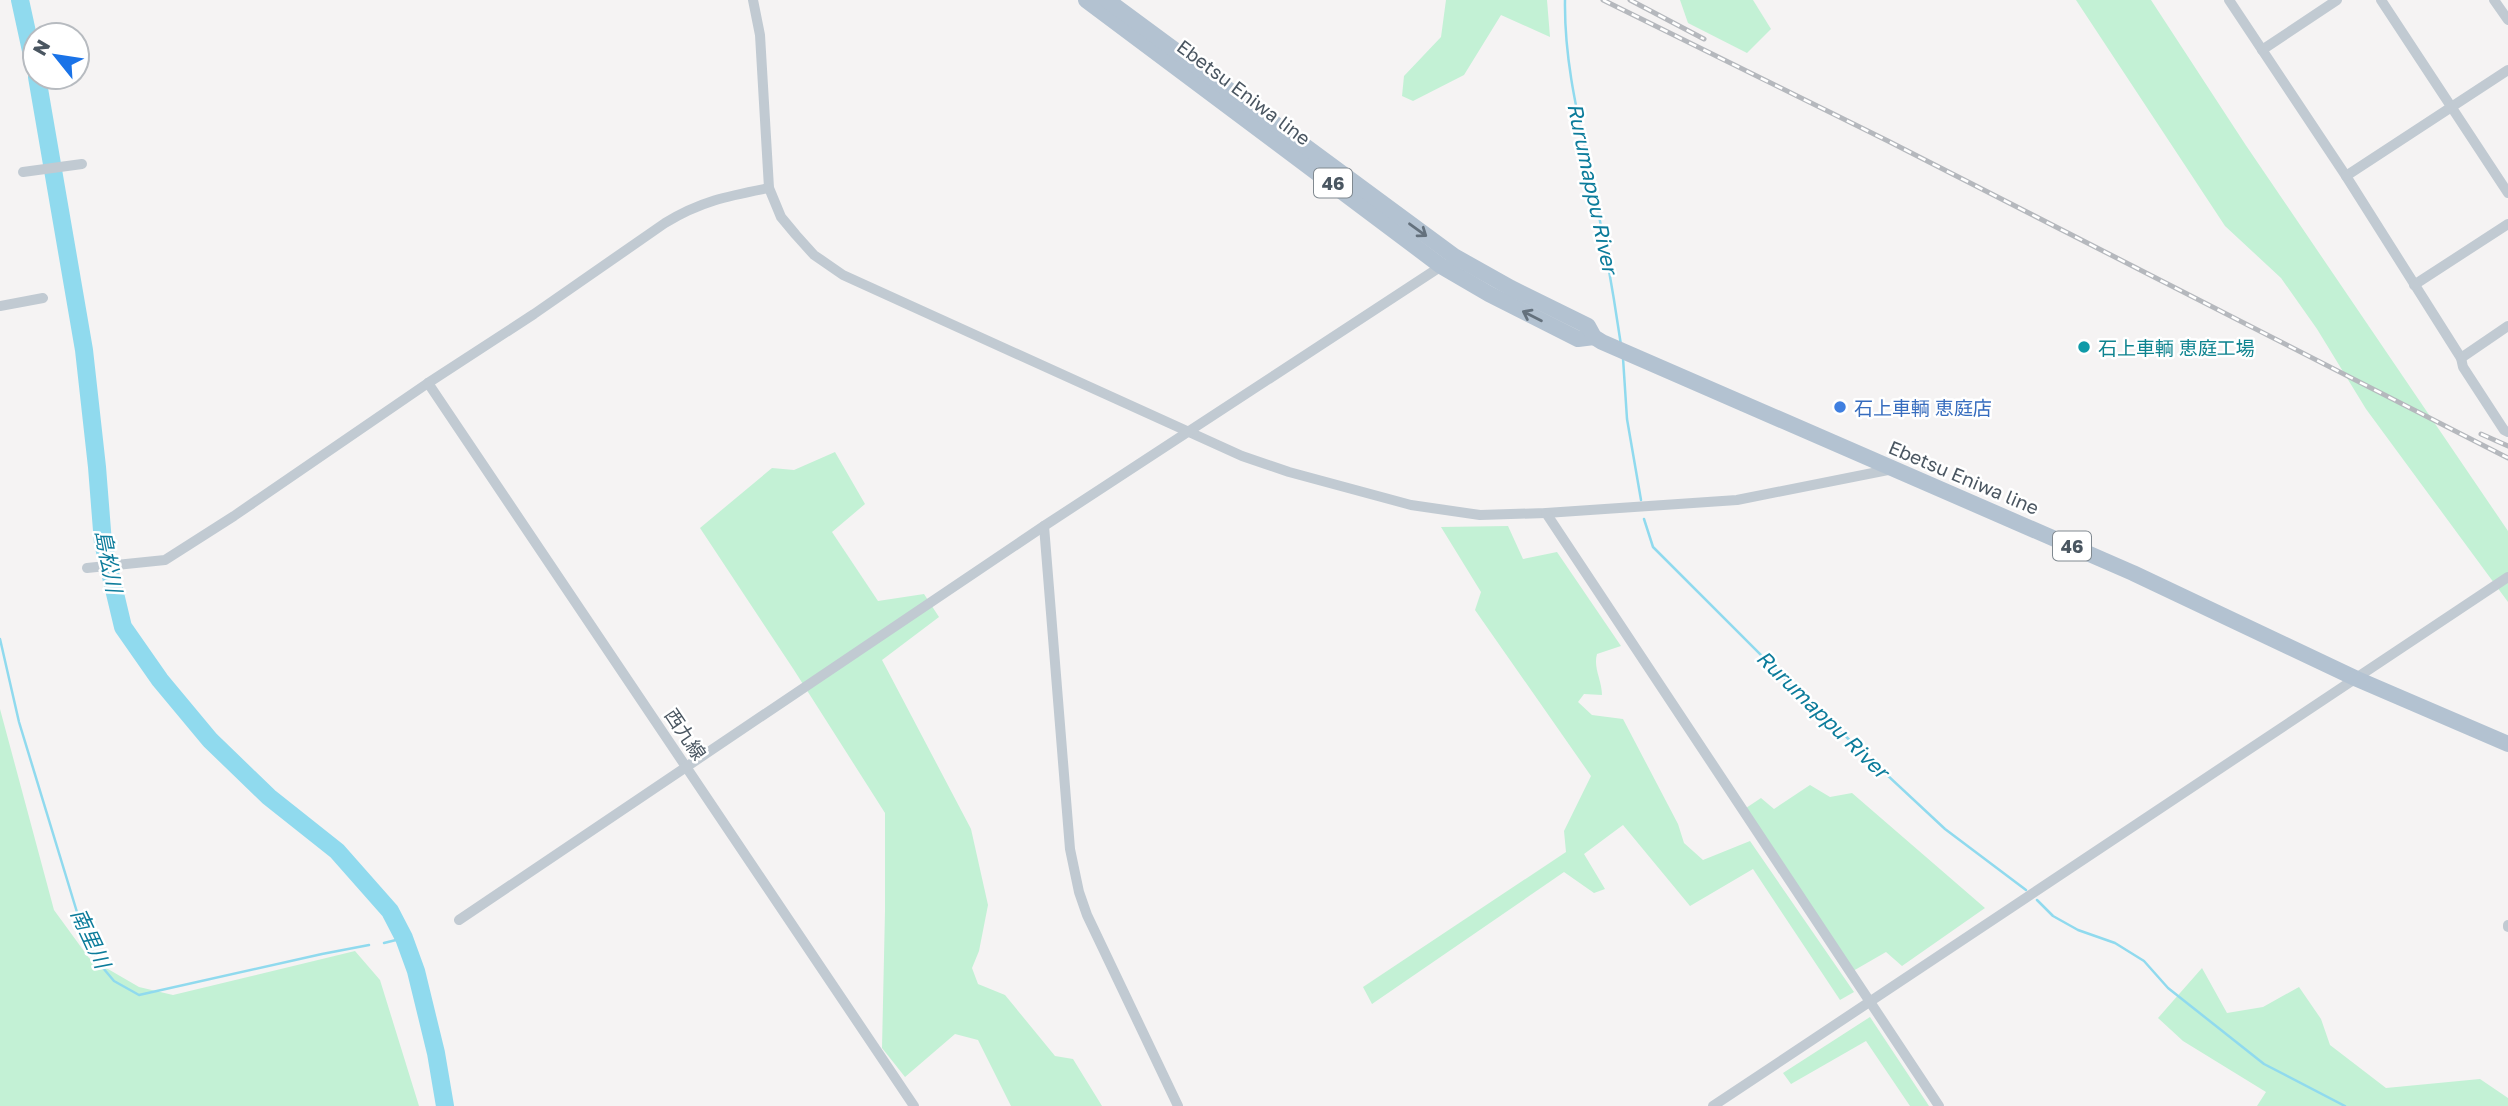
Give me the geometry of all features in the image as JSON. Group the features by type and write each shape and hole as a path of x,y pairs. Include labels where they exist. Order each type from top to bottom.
{"main road":[{"name":"Ebetsu Eniwa line","path":"1086,0 1448,261"},
{"name":"Ebetsu Eniwa line","path":"1107,0 1360,188 1489,294 1578,340 1598,340 1895,469 2133,573 2357,679 2508,744"}],"street":[{"path":"753,0 760,35 760,71 769,188 781,217 814,256 843,275 1242,456 1289,472 1411,505 1480,515 1737,500 1895,469"},
{"path":"2229,0 2346,176 2461,358 2463,367 2504,430 2508,432"},
{"path":"2262,50 2337,0"},
{"path":"2381,0 2508,192"},
{"path":"2494,0 2508,20"},
{"path":"2346,176 2508,70"},
{"path":"23,172 82,164"},
{"path":"87,568 165,560 687,209 710,200 769,188"},
{"path":"2414,285 2508,224"},
{"path":"459,920 1044,526 1448,261"},
{"path":"0,306 43,298"},
{"path":"2461,358 2508,326"},
{"name":"西九線","path":"428,383 914,1106"},
{"path":"1546,513 1939,1106"},
{"path":"1044,526 1070,849 1079,892 1087,915 1178,1106"},
{"path":"1713,1106 2508,577"}],"green space":[{"path":"1446,0 1547,0 1550,37 1501,15 1464,75 1413,101 1402,96 1404,76 1441,37"},
{"path":"1680,0 1753,0 1771,29 1747,53 1688,23"},
{"path":"2076,0 2151,0 2245,144 2508,531 2508,602 2366,409 2317,329 2281,278 2225,226"},
{"path":"835,452 865,504 832,532 878,601 924,594 939,617 882,660 971,829 988,905 979,951 972,968 978,984 1005,995 1055,1056 1073,1059 1102,1106 1011,1106 978,1040 955,1034 905,1077 882,1048 885,813 700,528 772,468 794,470"},
{"path":"1508,526 1523,559 1557,552 1621,646 1597,654 1596,664 1602,695 1584,694 1578,702 1592,715 1623,719 1678,824 1684,843 1703,860 1750,841 1854,992 1840,1000 1753,869 1690,906 1623,825 1584,854 1605,889 1594,893 1564,872 1372,1004 1363,987 1566,852 1564,831 1591,776 1475,610 1481,592 1441,527"},
{"path":"0,709 54,910 89,958 139,987 173,995 355,951 380,980 419,1106 0,1106"},
{"path":"1810,785 1830,797 1852,793 1985,908 1902,966 1886,952 1853,971 1746,808 1761,798 1774,809"},
{"path":"2202,968 2227,1013 2263,1007 2299,987 2321,1019 2330,1045 2386,1088 2480,1079 2508,1098 2508,1106 2257,1106 2266,1092 2183,1041 2158,1018"},
{"path":"1870,1017 1929,1106 1910,1106 1866,1041 1791,1084 1783,1073"}],"waterway":[{"name":"島松川","path":"20,0 25,21"},
{"name":"Rurumappu River","path":"1565,0 1570,71 1605,245 1621,345"},
{"name":"島松川","path":"39,91 84,350 103,543 123,627 160,680 210,740 269,797 337,851 390,911 404,938 416,971 436,1053 445,1106"},
{"name":"Rurumappu River","path":"1623,358 1627,419 1641,500"},
{"name":"Rurumappu River","path":"1644,519 1653,547 1797,691 1945,829 2026,890"},
{"name":"南里川","path":"0,639 19,722 80,922 98,962 114,981 139,995 369,945"},
{"name":"Rurumappu River","path":"2037,900 2053,916 2078,930 2115,943 2144,961 2168,988 2264,1064 2345,1106"},
{"name":"南里川","path":"384,943 404,938"}],"railway":[{"path":"1603,0 1888,141 2508,458"},
{"path":"1630,0 1704,39"},
{"path":"2481,434 2508,446"}],"place":[{"name":"石上車輌 恵庭工場","path":"2084,347"},
{"name":"石上車輌 恵庭店","path":"1840,407"}]}
